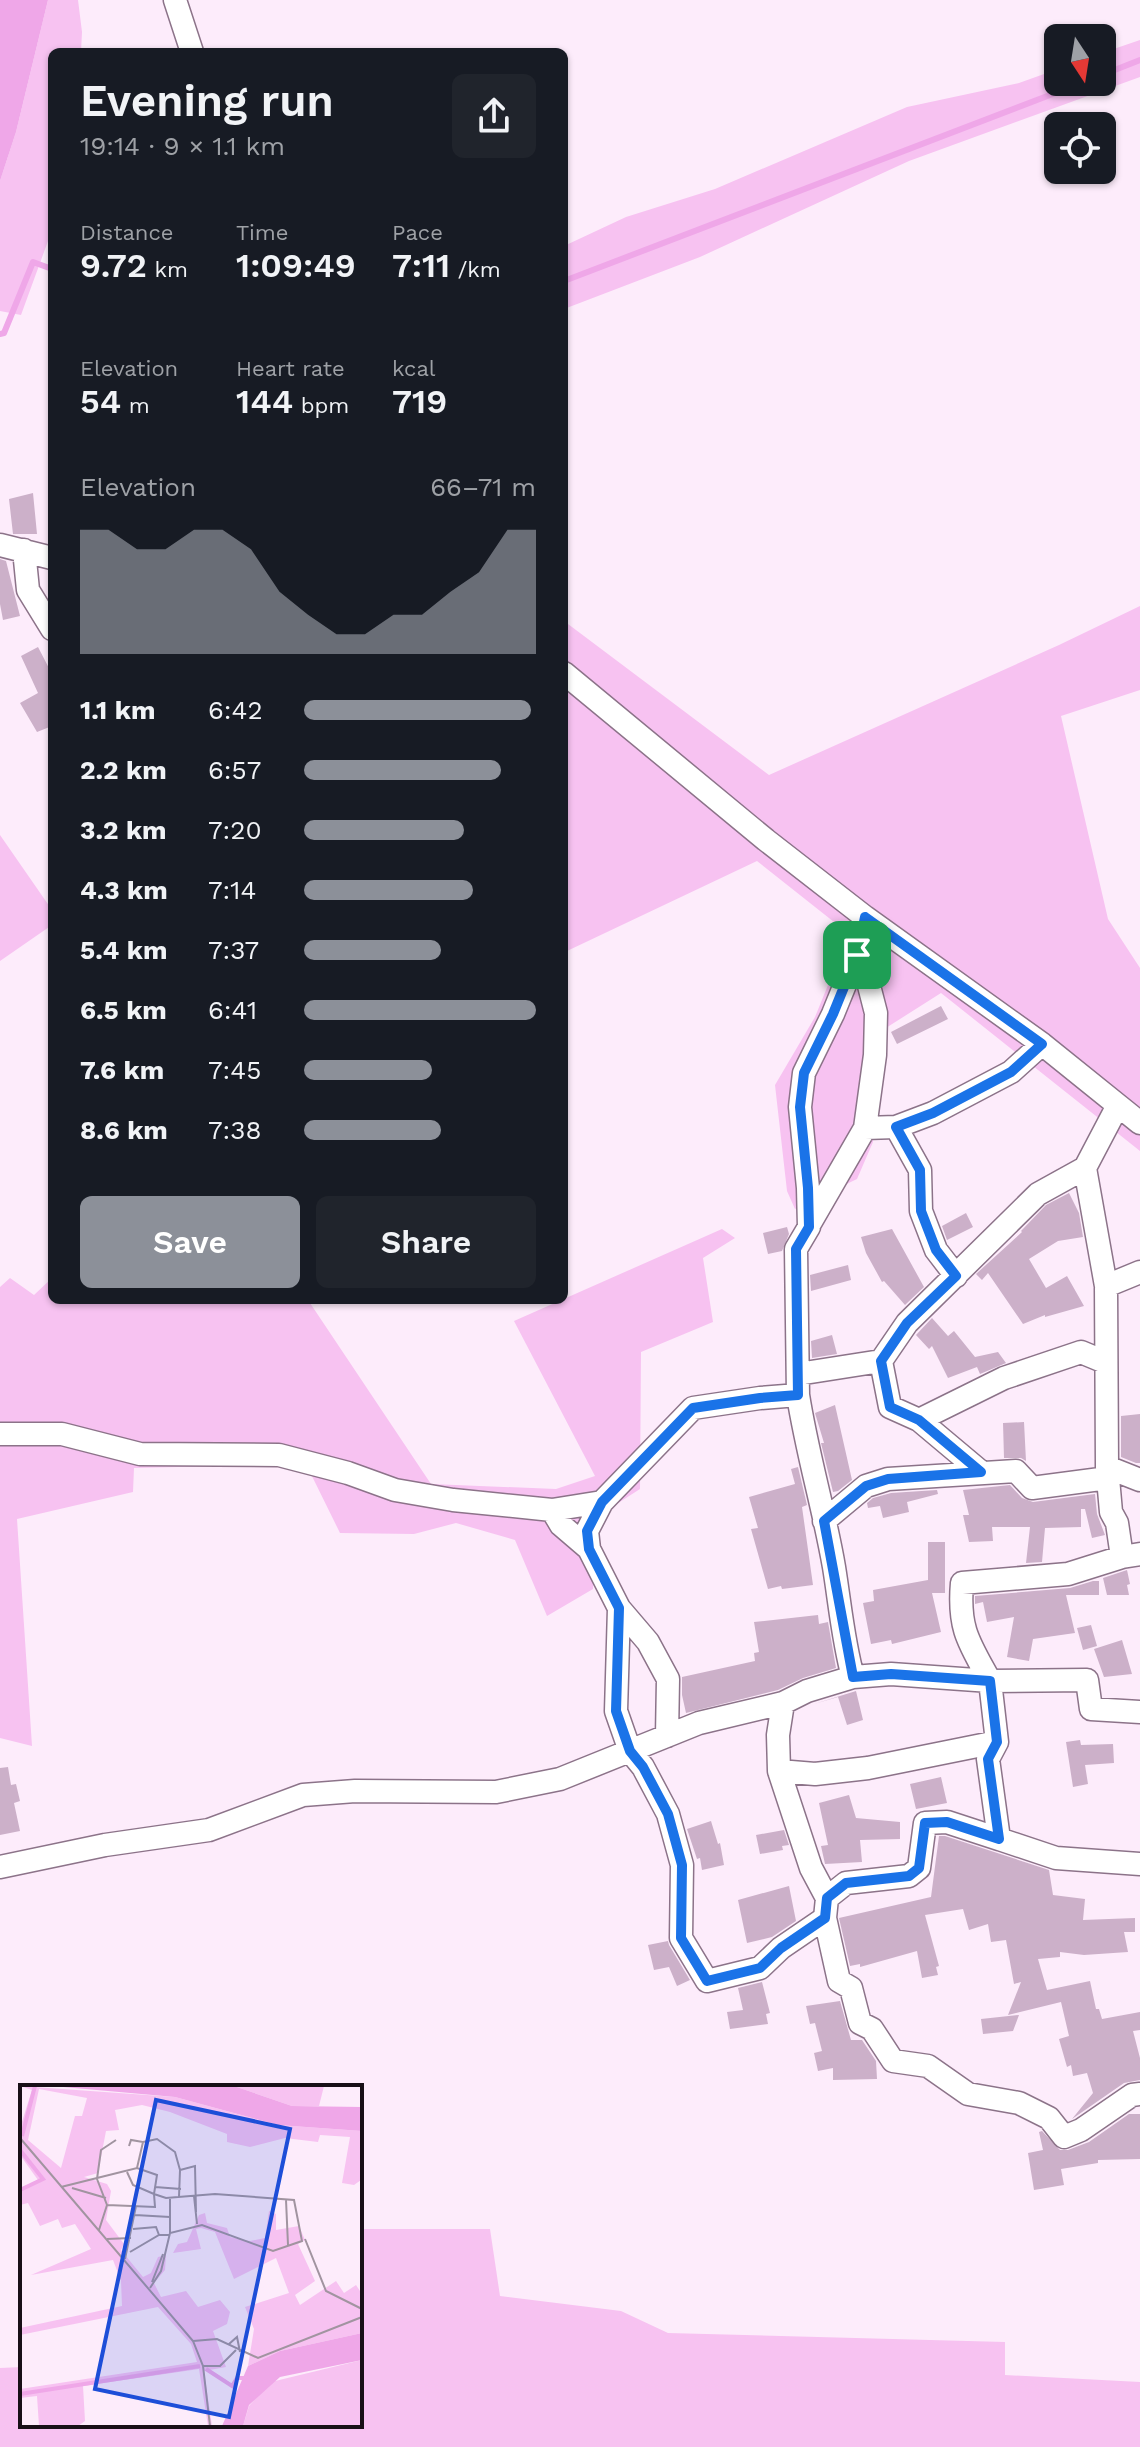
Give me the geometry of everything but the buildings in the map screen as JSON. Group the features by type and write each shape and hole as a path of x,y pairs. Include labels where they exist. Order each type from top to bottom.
{"street":[{"path":"175,0 191,48"},
{"path":"0,545 48,557"},
{"path":"24,550 28,590 48,622"},
{"path":"568,676 766,840 865,917 1042,1044 1140,1123"},
{"path":"809,1227 800,1107 804,1073 857,955 865,917"},
{"path":"853,1677 824,1521 806,1445 798,1385 796,1249 865,1128 875,1055 876,1013 866,974 857,955"},
{"path":"865,1128 896,1127 933,1113 1011,1072 1042,1044"},
{"path":"667,1736 668,1679 648,1642 619,1608 589,1549 587,1531 602,1502 693,1408 760,1398 881,1361 907,1323 1038,1194 1085,1168 1117,1107"},
{"path":"896,1127 920,1170 921,1211 936,1250 956,1276"},
{"path":"999,1839 988,1759 997,1742 990,1681 965,1636 960,1605 962,1583 1068,1574 1135,1555 1111,1512 1107,1472 1106,1286 1085,1168"},
{"path":"1106,1286 1140,1272"},
{"path":"919,1420 1004,1378 1081,1352 1105,1362"},
{"path":"881,1361 890,1407 919,1420 981,1472"},
{"path":"0,1434 62,1434 140,1454 279,1455 348,1473 395,1490 453,1500 552,1510 602,1502"},
{"path":"824,1521 866,1486 888,1479 1016,1471 1032,1488 1107,1472 1140,1480"},
{"path":"552,1510 561,1525 589,1549"},
{"path":"619,1608 616,1711 630,1751 643,1767 668,1814 682,1865 681,1938 707,1981 760,1968 826,1908 846,1883 909,1876 919,1868 925,1823 947,1822 1056,1858 1140,1864"},
{"path":"0,1867 105,1845 209,1830 303,1795 355,1791 496,1792 560,1779 699,1723 783,1703 807,1691 853,1677 891,1674 990,1681 1087,1680 1091,1709 1140,1712"},
{"path":"783,1703 778,1735 779,1771 826,1908 839,1981 851,1988 860,2023 872,2029 893,2061 928,2066 968,2094 1019,2103 1049,2118 1064,2137 1081,2130 1132,2095 1140,2094"},
{"path":"779,1771 815,1774 868,1768 997,1742"}],"shaded area":[{"path":"0,0 48,0 16,132 0,181"},
{"path":"48,0 78,0 81,48 48,48 48,241 21,315 0,311 0,181 16,132"},
{"path":"1140,40 1140,77 1116,86 1116,48"},
{"path":"1044,74 1044,96 1088,96 909,161 700,257 568,307 568,244 626,217 715,189 907,107 1019,83"},
{"path":"1140,606 1140,690 1061,716 1108,919 1140,968 1140,1151 941,993 878,1033 873,1142 857,1179 795,1209 787,1191 775,1085 815,1017 839,958 834,922 757,861 568,951 568,624 769,775"},
{"path":"0,835 48,904 48,928 0,961"},
{"path":"722,1229 735,1238 703,1258 713,1322 641,1352 640,1489 612,1507 595,1533 593,1589 547,1616 515,1540 456,1523 414,1534 340,1533 306,1464 134,1468 133,1492 17,1519 32,1746 0,1738 0,1287 10,1278 34,1295 48,1282 48,1304 311,1304 431,1484 556,1489 595,1476 514,1321 552,1304 568,1304 568,1297"},
{"path":"362,2229 490,2229 500,2296 621,2311 668,2333 1005,2342 1005,2375 1140,2382 1140,2447 0,2447 0,2368 20,2367 20,2427 362,2427"}],"waterway":[{"path":"1116,69 1140,60"},
{"path":"568,279 1047,96"},
{"path":"0,334 4,333 33,262 48,268"}],"route":[{"path":"865,917 1042,1044 1011,1072 933,1113 896,1127 920,1170 921,1211 936,1250 956,1276 907,1323 881,1361 890,1407 919,1420 981,1472 888,1479 866,1486 824,1521 853,1677 891,1674 990,1681 997,1742 988,1759 999,1839 947,1822 925,1823 919,1868 909,1876 846,1883 827,1898 825,1918 781,1948 760,1968 707,1981 681,1938 682,1865 668,1814 643,1767 630,1751 616,1711 619,1608 589,1549 587,1531 602,1502 693,1408 798,1395 796,1249 809,1227 800,1107 804,1073 857,955 865,917"}]}
